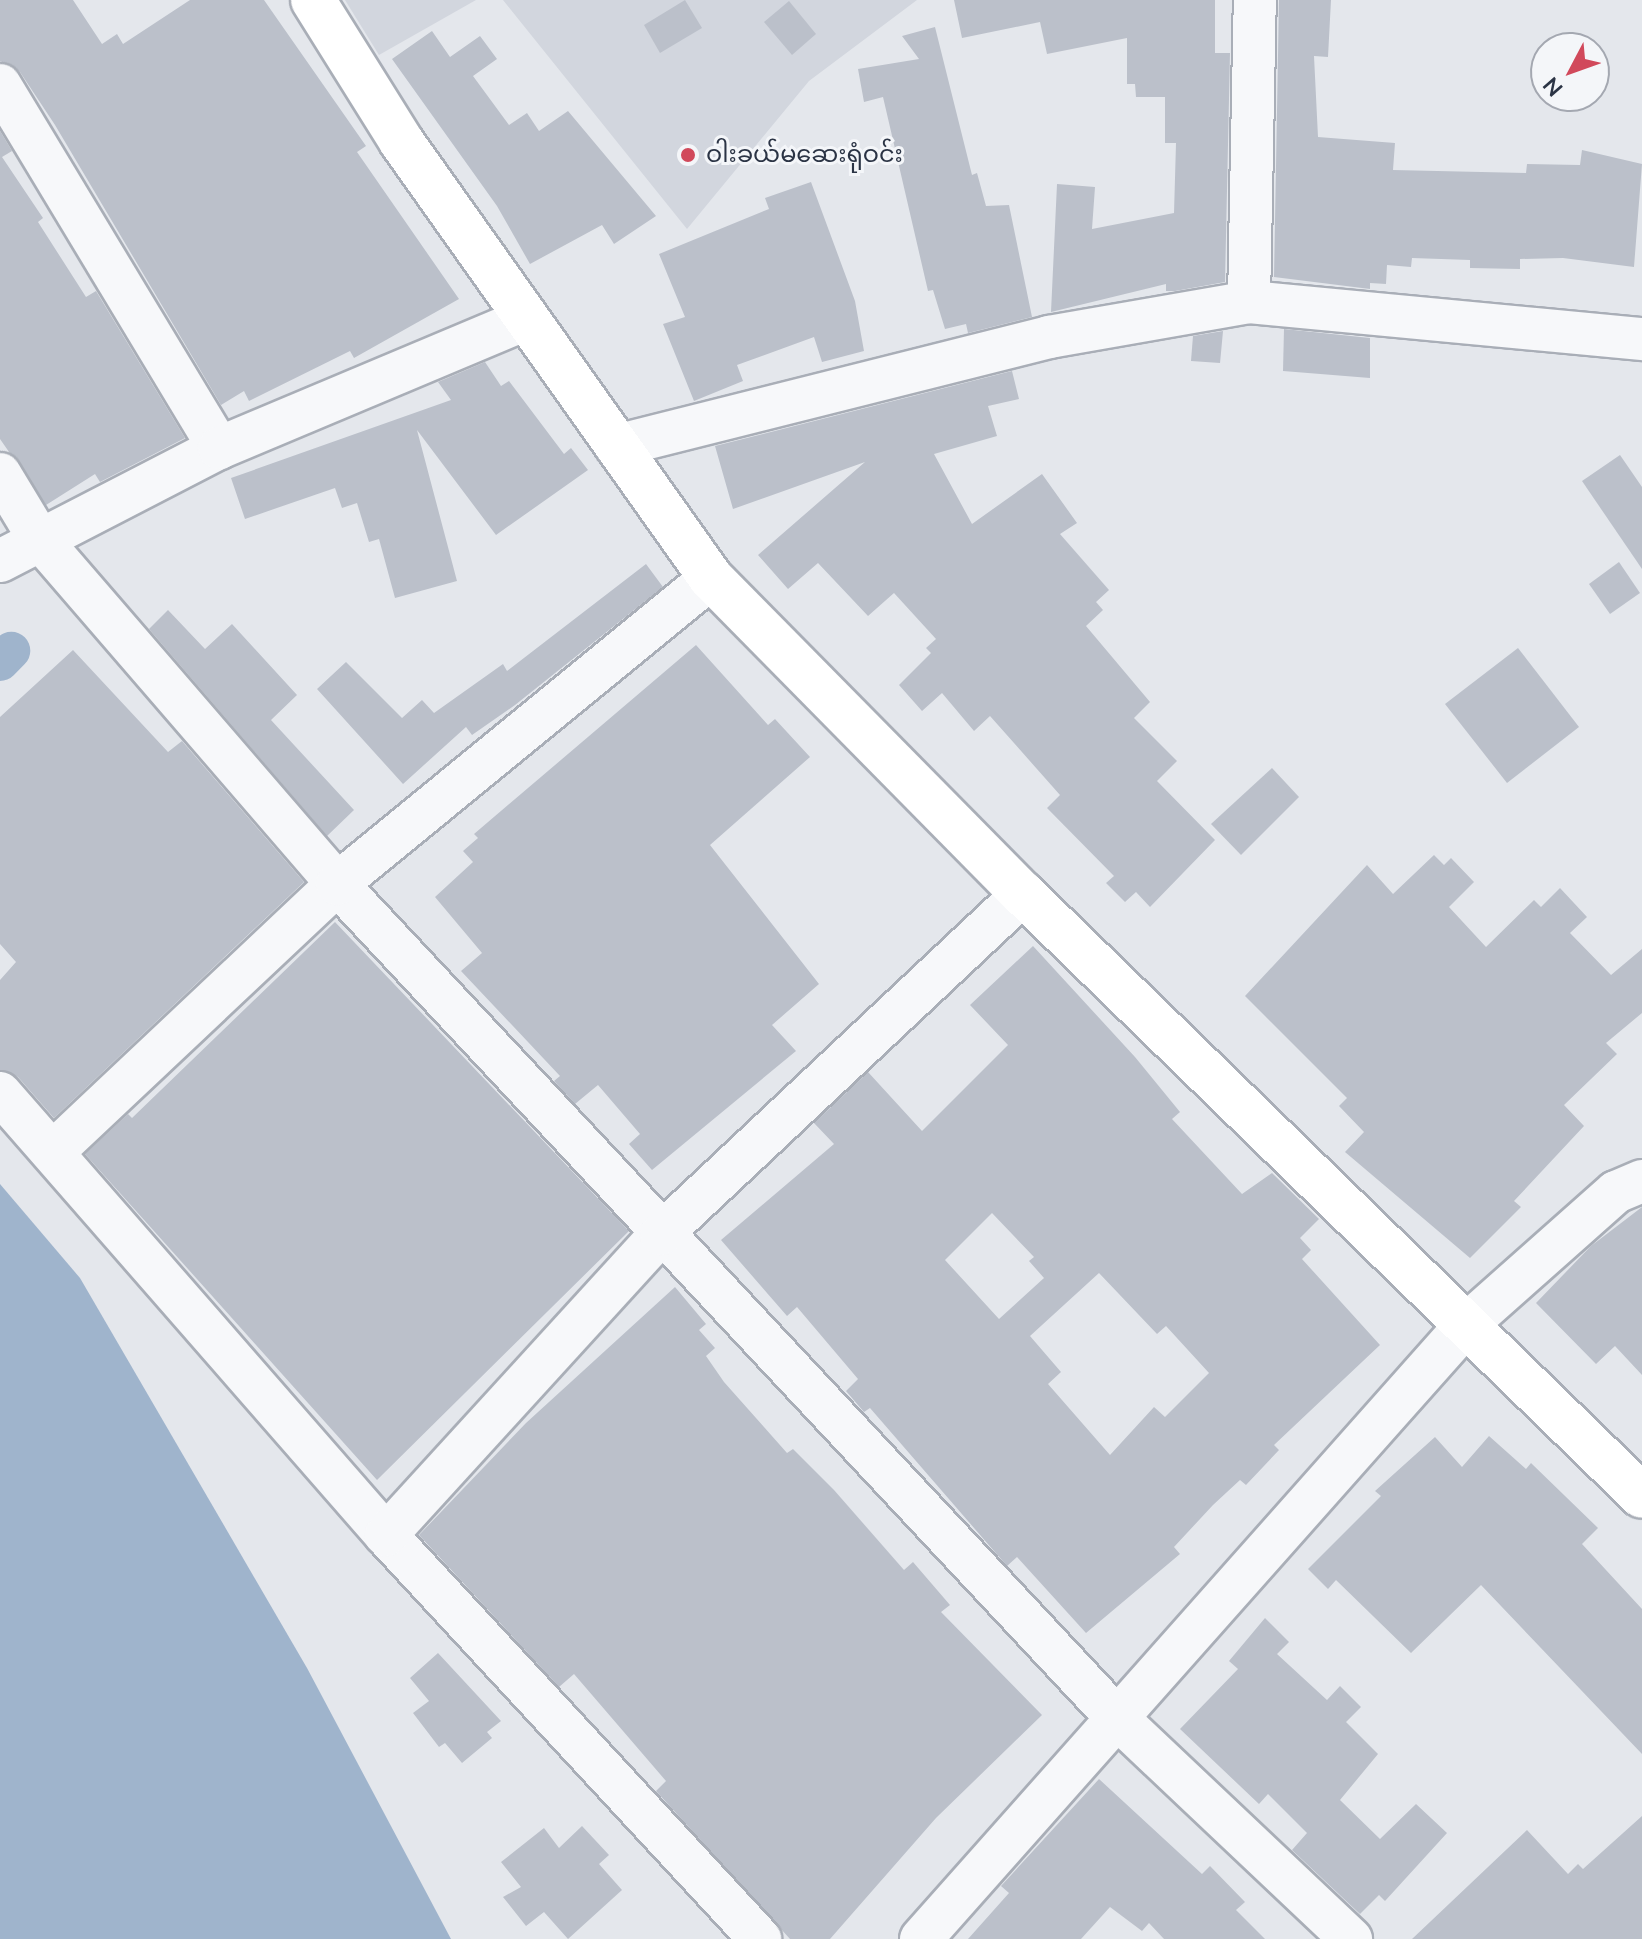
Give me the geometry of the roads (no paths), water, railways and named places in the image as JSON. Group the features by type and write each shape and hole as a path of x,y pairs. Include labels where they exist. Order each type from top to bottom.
{"street":[{"path":"313,0 524,320 711,578 1023,894 1642,1496"},
{"path":"1249,302 1255,0"},
{"path":"0,85 219,448"},
{"path":"616,446 1049,337 1249,302 1642,339"},
{"path":"0,561 38,537 219,448 524,320"},
{"path":"0,474 38,537 337,884 1115,1716 1351,1939"},
{"path":"55,1150 337,884 711,578"},
{"path":"386,1535 661,1234 1023,894"},
{"path":"0,1093 55,1150 386,1535 760,1939"},
{"path":"921,1939 1115,1716 1466,1325 1616,1192 1642,1181"}],"water":[{"path":"0,1184 80,1278 307,1668 451,1939 0,1939"}],"waterway":[{"path":"0,662 11,651"}],"place":[{"name":"ဝါးခယ်မဆေးရုံဝင်း","path":"688,155"}]}
